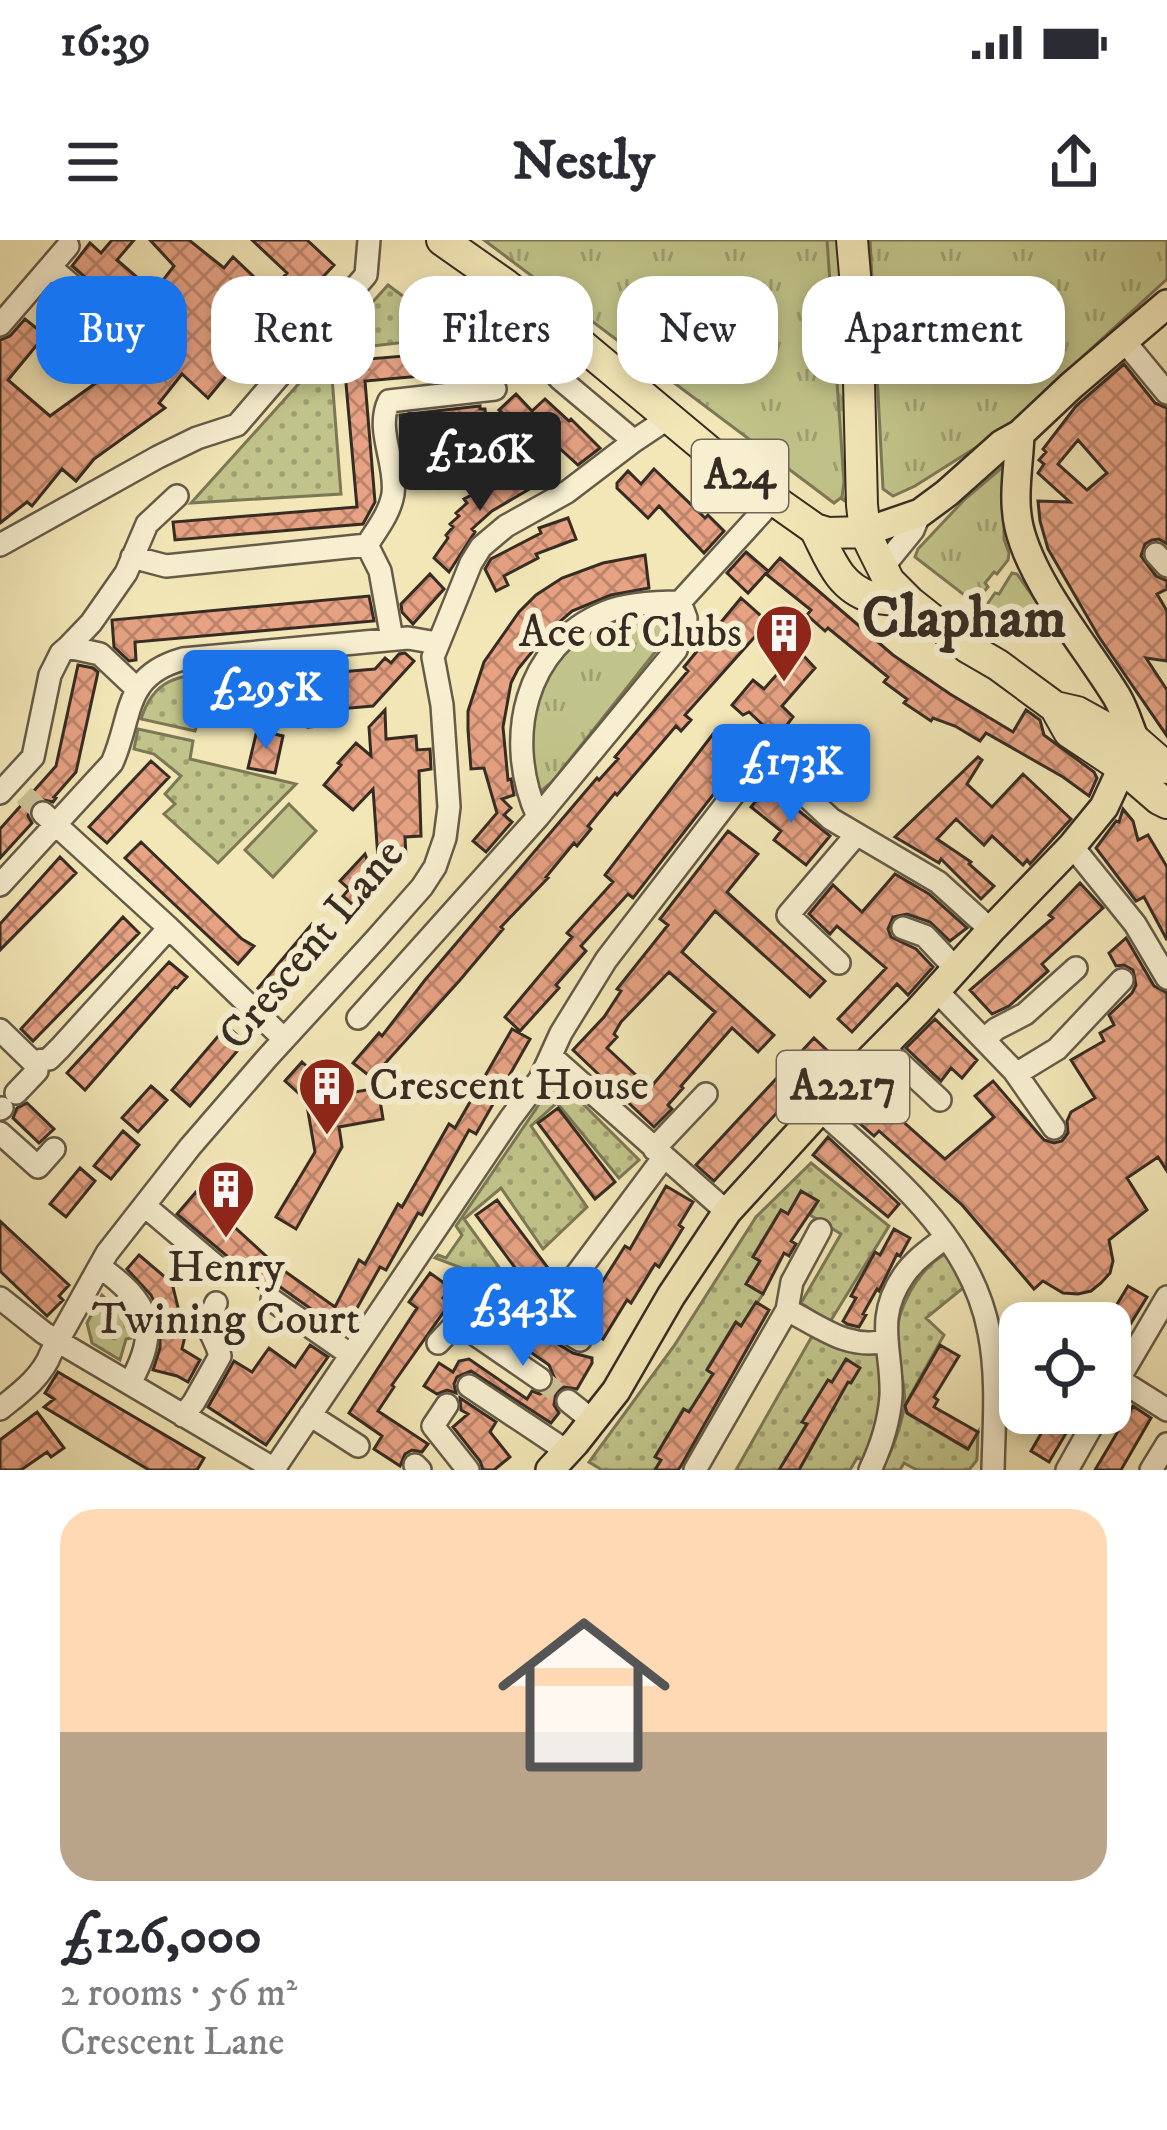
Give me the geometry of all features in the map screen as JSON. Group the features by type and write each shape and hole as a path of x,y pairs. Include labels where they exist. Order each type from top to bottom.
{"highway":[{"name":"A24","path":"442,240 493,276"},
{"path":"852,240 865,532 889,581 967,646 1055,706 1070,732 1166,766"},
{"name":"A24","path":"593,353 734,472 815,529 865,532"},
{"name":"A24","path":"815,529 827,558 853,587 878,599 910,602"},
{"path":"1129,754 1163,801"}],"main road":[{"path":"865,532 920,513 1042,411 1132,351 1167,304"},
{"path":"1020,434 1016,499 1025,550 1116,696 1129,754"},
{"name":"A2217","path":"559,1461 616,1391 727,1212 1072,846 1104,807 1129,754"},
{"path":"1104,807 1126,799 1163,801"}],"street":[{"path":"0,544 158,457 237,425 366,275 369,240"},
{"path":"0,325 68,246"},
{"path":"50,267 61,276"},
{"path":"1132,351 1167,393"},
{"path":"566,384 634,440"},
{"path":"367,545 393,498 382,413 388,400 495,389"},
{"name":"Crescent Lane","path":"0,1409 40,1373 107,1253 262,1080 284,1039 436,867 449,807 442,705 432,664 481,547 670,417"},
{"path":"12,790 33,757 50,675 61,653 126,573 148,524 177,496"},
{"path":"538,817 528,796 521,746 536,673 557,642 611,610 680,602 773,500"},
{"path":"882,568 913,530 920,513"},
{"path":"132,557 166,566 367,545"},
{"path":"367,545 380,571 392,639"},
{"path":"358,1018 538,817 676,650 686,618 680,602"},
{"path":"100,609 104,646 100,654"},
{"path":"0,885 49,818 112,763 136,688 167,664 392,639 419,638 437,644"},
{"path":"68,647 100,654 136,688"},
{"path":"221,656 225,695"},
{"path":"0,1298 58,1342 275,1469 540,1079 561,1033 606,960 755,765 771,763 831,819 938,882 991,930"},
{"path":"49,818 284,1039"},
{"path":"839,963 788,915 856,835"},
{"path":"1072,846 1135,923 1167,978"},
{"path":"0,1030 32,1060 49,1059 169,928"},
{"path":"903,928 925,936 955,968"},
{"path":"984,1040 1025,1014 1076,968"},
{"path":"1016,1074 1057,1049 1122,980"},
{"path":"937,991 1016,1074 1054,1128"},
{"path":"883,1047 940,1100"},
{"path":"552,1058 727,1212"},
{"path":"6,1103 37,1071 37,1061"},
{"path":"544,1318 706,1094"},
{"path":"820,1110 915,1197 966,1267 981,1298 994,1362 992,1470"},
{"path":"0,1133 38,1167 54,1149"},
{"path":"145,1206 217,1267"},
{"path":"695,1470 787,1310 792,1282 820,1230"},
{"path":"870,1470 888,1419 891,1391 885,1341 889,1305 906,1271 946,1237"},
{"path":"100,1267 134,1294 148,1322 143,1358 130,1383"},
{"path":"1131,1357 1167,1297"},
{"path":"272,1300 351,1354"},
{"path":"183,1416 220,1356 208,1321 216,1303"},
{"path":"518,1309 580,1340"},
{"path":"787,1310 849,1343 885,1341"},
{"path":"438,1343 452,1327 463,1326 540,1379"},
{"path":"469,1386 509,1413 559,1461"},
{"path":"1131,1394 1167,1410"},
{"path":"568,1401 593,1420"},
{"path":"447,1405 433,1426 468,1470"},
{"path":"310,1415 358,1446"},
{"path":"1068,1470 1088,1434"},
{"path":"1151,1470 1167,1444"},
{"path":"228,1470 246,1452"}],"green space":[{"path":"484,240 827,240 830,276 802,276 802,384 837,384 842,497 834,503 676,384 778,384 778,276 617,276 617,340 593,322 593,276 532,276"},
{"path":"813,240 843,240 844,276 802,276 802,384 848,384 851,475 845,501 732,424 750,384 778,384 778,320"},
{"path":"870,240 1167,240 1167,279 1065,373 1065,276 872,276"},
{"path":"388,285 399,293 399,343 375,346 375,299"},
{"path":"299,384 333,384 341,494 191,503"},
{"path":"878,384 1053,384 1002,431 915,486 893,496 883,489"},
{"path":"473,437 475,473 403,479 400,443"},
{"path":"1004,466 1008,560 972,601 915,557 965,499"},
{"path":"1012,573 1041,608 1016,636 986,606"},
{"path":"671,608 675,627 552,782 536,795 529,744 540,687 567,645 608,616"},
{"path":"216,672 221,702 203,708 195,731 141,719 160,687 190,675"},
{"path":"138,729 193,741 190,759 296,784 218,863 164,814 175,804 165,794 181,776 154,754 134,749"},
{"path":"289,804 316,831 273,877 245,850"},
{"path":"557,1078 639,1160 619,1178 557,1103 531,1126 587,1207 543,1249 501,1188 464,1219 506,1277 502,1283 435,1258 446,1258 462,1235 456,1226"},
{"path":"811,1163 889,1226 830,1322 801,1303 841,1234 810,1215 818,1201 801,1191 788,1214 781,1210 753,1256 760,1261 746,1284 763,1294 741,1326 735,1323 707,1369 713,1374 689,1412 683,1409 656,1456 661,1460 655,1470 602,1470 589,1462 674,1346 756,1217"},
{"path":"945,1254 963,1288 926,1318 944,1335 905,1405 908,1414 967,1449 978,1432 977,1460 969,1470 917,1470 904,1463 900,1470 882,1470 904,1407 896,1342 900,1317 917,1281"},
{"path":"102,1295 115,1308 129,1297 144,1336 126,1339 120,1360 92,1343 87,1323"},
{"path":"815,1331 878,1351 880,1407 866,1461 857,1458 850,1470 736,1470"}],"building":[{"path":"112,240 134,240 117,260 136,276 84,276 72,266 90,243 101,253"},
{"path":"150,240 189,240 224,268 233,257 253,276 211,276 211,384 220,384 208,398 187,379 187,276 166,276 174,266"},
{"path":"252,240 307,240 334,265 324,276 284,276 287,273"},
{"path":"25,319 36,328 36,346 8,380 50,416 94,384 174,384 159,403 165,408 94,459 76,481 62,469 32,506 27,502 0,523 0,340"},
{"path":"399,356 399,378 375,380 375,358"},
{"path":"1124,364 1155,403 1167,408 1167,544 1152,540 1141,556 1156,576 1167,581 1167,589 1157,594 1167,611 1167,661 1146,658 1167,690 1167,736 1099,637 1048,549 1040,521 1038,501 1070,502 1038,473 1044,464 1039,460 1046,452 1043,449 1076,406","holes":["1078,440 1107,473 1087,490 1058,464"]},
{"path":"346,384 365,384 375,502 363,524 175,540 173,522 357,507"},
{"path":"516,394 532,411 545,399 600,448 578,465 557,446 550,453 521,422 517,426 499,410"},
{"path":"485,409 487,434 402,442 400,415"},
{"path":"523,466 533,487 472,529 475,532 449,572 434,558 448,538 450,524 459,516 456,513 467,503 464,499 481,494"},
{"path":"654,469 724,531 704,553 659,506 648,518 617,488 628,471 641,484"},
{"path":"568,518 576,539 536,554 538,558 504,576 508,585 496,591 485,569 491,559 541,533 539,528"},
{"path":"746,552 768,571 748,593 727,573"},
{"path":"645,555 649,588 611,595 572,611 518,669 503,727 514,795 502,799 511,808 504,815 512,822 486,852 473,841 497,813 484,768 471,769 468,730 468,711 484,662 536,595 562,578"},
{"path":"780,558 893,655 950,694 1013,732 1026,710 1040,720 1044,735 1094,772 1097,778 1089,796 986,733 980,741 955,726 931,721 904,703 907,699 884,682 888,677 828,628 825,631 807,615 811,610 766,574"},
{"path":"430,574 444,589 413,624 401,604"},
{"path":"369,596 374,621 135,642 136,660 129,661 114,647 112,620"},
{"path":"741,598 768,622 685,715 691,720 681,731 676,726 615,793 577,846 574,843 372,1078 353,1063 379,1033 382,1036 597,778 618,759 615,757 688,671 684,667"},
{"name":"Ace of Clubs","path":"787,638 815,668 782,706 793,717 777,738 749,712 743,715 732,705 753,680 764,689 787,663 774,653"},
{"path":"405,653 414,661 373,706 338,709 339,724 308,727 304,675 375,669 385,658 391,663"},
{"path":"78,665 98,672 76,772 53,802 40,799 31,804 28,816 32,823 0,858 0,829 56,766"},
{"path":"297,676 292,697 238,702 239,682"},
{"path":"385,710 386,739 416,736 417,750 430,749 431,769 419,771 421,836 405,837 406,856 378,858 373,789 353,810 324,785 356,743 371,756 369,727"},
{"path":"257,730 283,736 275,773 248,768"},
{"path":"713,734 744,755 633,898 628,894 581,946 586,951 520,1031 505,1017 572,937 567,933 613,882 605,875"},
{"path":"978,757 982,760 967,784 992,807 1023,774 1071,819 1030,864 1027,860 1023,865 992,836 984,845 956,819 937,839 971,862 994,886 981,899 941,859 939,863 895,837"},
{"path":"151,761 169,777 107,843 89,827"},
{"path":"768,786 830,836 806,865 774,840 781,831 751,807"},
{"path":"1123,809 1133,821 1138,840 1148,835 1167,867 1167,940 1144,897 1136,901 1096,848 1119,822"},
{"path":"728,831 758,854 727,892 825,981 810,997 715,911 682,952 774,1035 758,1052 732,1028 681,1086 668,1105 672,1109 654,1127 573,1050 604,1017 621,991 617,989 668,925 660,919","holes":["669,972 715,1012 650,1088 607,1048 621,1022"]},
{"path":"141,842 254,946 238,964 125,858"},
{"path":"365,854 378,890 360,911 343,896 349,889 340,881"},
{"path":"60,857 76,873 0,950 0,924"},
{"path":"895,874 929,894 967,928 950,941 930,922 907,914 893,917 888,929 891,937 916,949 933,967 908,995 897,984 852,1032 838,1019 886,968 837,926 830,934 809,914 833,885 862,912"},
{"path":"1080,883 1103,908 1042,964 1048,971 1009,1006 992,1014 970,990 1053,918 1049,915"},
{"path":"123,917 139,933 33,1041 21,1029"},
{"path":"312,924 331,941 277,1004 258,988"},
{"path":"1126,938 1154,986 1167,993 1167,1171 1158,1157 1127,1178 1147,1210 1109,1240 1113,1261 1101,1283 1078,1294 1063,1293 1043,1281 1034,1289 962,1205 879,1131 874,1136 848,1113 886,1070 906,1089 889,1109 945,1159 994,1117 975,1096 993,1081 1044,1140 1062,1141 1071,1112 1095,1098 1071,1060 1104,1041 1100,1033 1114,1025 1109,1015 1136,985 1133,970 1116,966 1109,953"},
{"path":"169,962 187,977 85,1090 67,1073"},
{"path":"935,1019 977,1060 962,1078 951,1068 941,1081 906,1048"},
{"path":"227,1026 245,1042 190,1106 172,1090"},
{"path":"512,1029 530,1039 476,1134 469,1130 422,1215 418,1213 386,1270 380,1267 347,1326 338,1328 280,1287 261,1290 177,1214 196,1192 276,1265 335,1307 359,1260 365,1264 449,1124 455,1128"},
{"path":"814,1038 831,1054 714,1181 696,1165"},
{"name":"Crescent House","path":"302,1062 338,1095 378,1088 383,1119 339,1127 342,1147 296,1229 276,1217 315,1152 306,1100 285,1081"},
{"path":"151,1086 167,1100 138,1132 122,1118"},
{"path":"27,1103 54,1129 39,1143 13,1118 17,1108"},
{"path":"558,1108 615,1182 595,1199 538,1123"},
{"path":"123,1131 139,1145 111,1179 94,1166"},
{"path":"828,1137 899,1204 888,1217 813,1155"},
{"path":"80,1168 95,1181 66,1217 50,1204"},
{"path":"666,1186 693,1202 679,1225 683,1228 603,1339 574,1319 625,1246 630,1249"},
{"path":"801,1191 818,1201 763,1294 746,1284 760,1261 753,1257 781,1210 788,1214"},
{"path":"497,1200 554,1276 533,1292 476,1215"},
{"path":"0,1221 69,1285 59,1296 63,1300 47,1316 0,1271"},
{"path":"894,1229 910,1238 859,1327 847,1324 843,1321 856,1298 851,1296"},
{"path":"139,1255 172,1283 185,1336 182,1349 200,1360 188,1382 153,1370 160,1348 160,1315 151,1295 127,1269"},
{"path":"430,1273 451,1288 443,1298 450,1303 378,1411 428,1444 422,1452 405,1454 400,1466 374,1449 382,1436 349,1413 417,1308 409,1302"},
{"path":"1128,1286 1147,1297 1131,1323 1131,1302 1118,1302"},
{"path":"756,1302 769,1310 681,1466 655,1470 661,1460 655,1457 684,1409 689,1412 713,1374 707,1370 736,1322 741,1326"},
{"path":"496,1309 513,1323 592,1358 577,1389 564,1387 556,1393 554,1405 559,1413 551,1423 471,1371 457,1377 456,1393 437,1394 424,1386 439,1363 453,1372 459,1361 469,1359 527,1399 532,1391 540,1394 552,1388 555,1379 549,1365 493,1326"},
{"path":"310,1345 328,1357 266,1445 208,1407 234,1361 252,1372 269,1348 295,1367"},
{"path":"940,1345 959,1356 934,1397 938,1400 934,1407 978,1432 968,1449 907,1413 905,1406"},
{"path":"846,1359 860,1368 799,1470 779,1470 807,1424 802,1422"},
{"path":"58,1372 204,1458 197,1470 149,1470 44,1407 54,1399 45,1393"},
{"path":"460,1398 496,1422 490,1432 510,1457 494,1470 483,1470 453,1427 468,1414 461,1410"},
{"path":"1133,1406 1151,1418 1121,1470 1095,1470 1116,1434 1131,1434"},
{"path":"37,1412 64,1448 51,1457 47,1452 21,1470 0,1470 0,1440"},
{"path":"1041,1434 1066,1434 1049,1462 1031,1451"}],"tunnel":[{"path":"24,795 43,813"},
{"path":"540,1379 568,1401"}],"place":[{"name":"Ace of Clubs","path":"784,684"},
{"name":"Crescent House","path":"327,1137"},
{"name":"Henry Twining Court","path":"226,1240"}],"district":[{"name":"Clapham","path":"964,619"}]}
